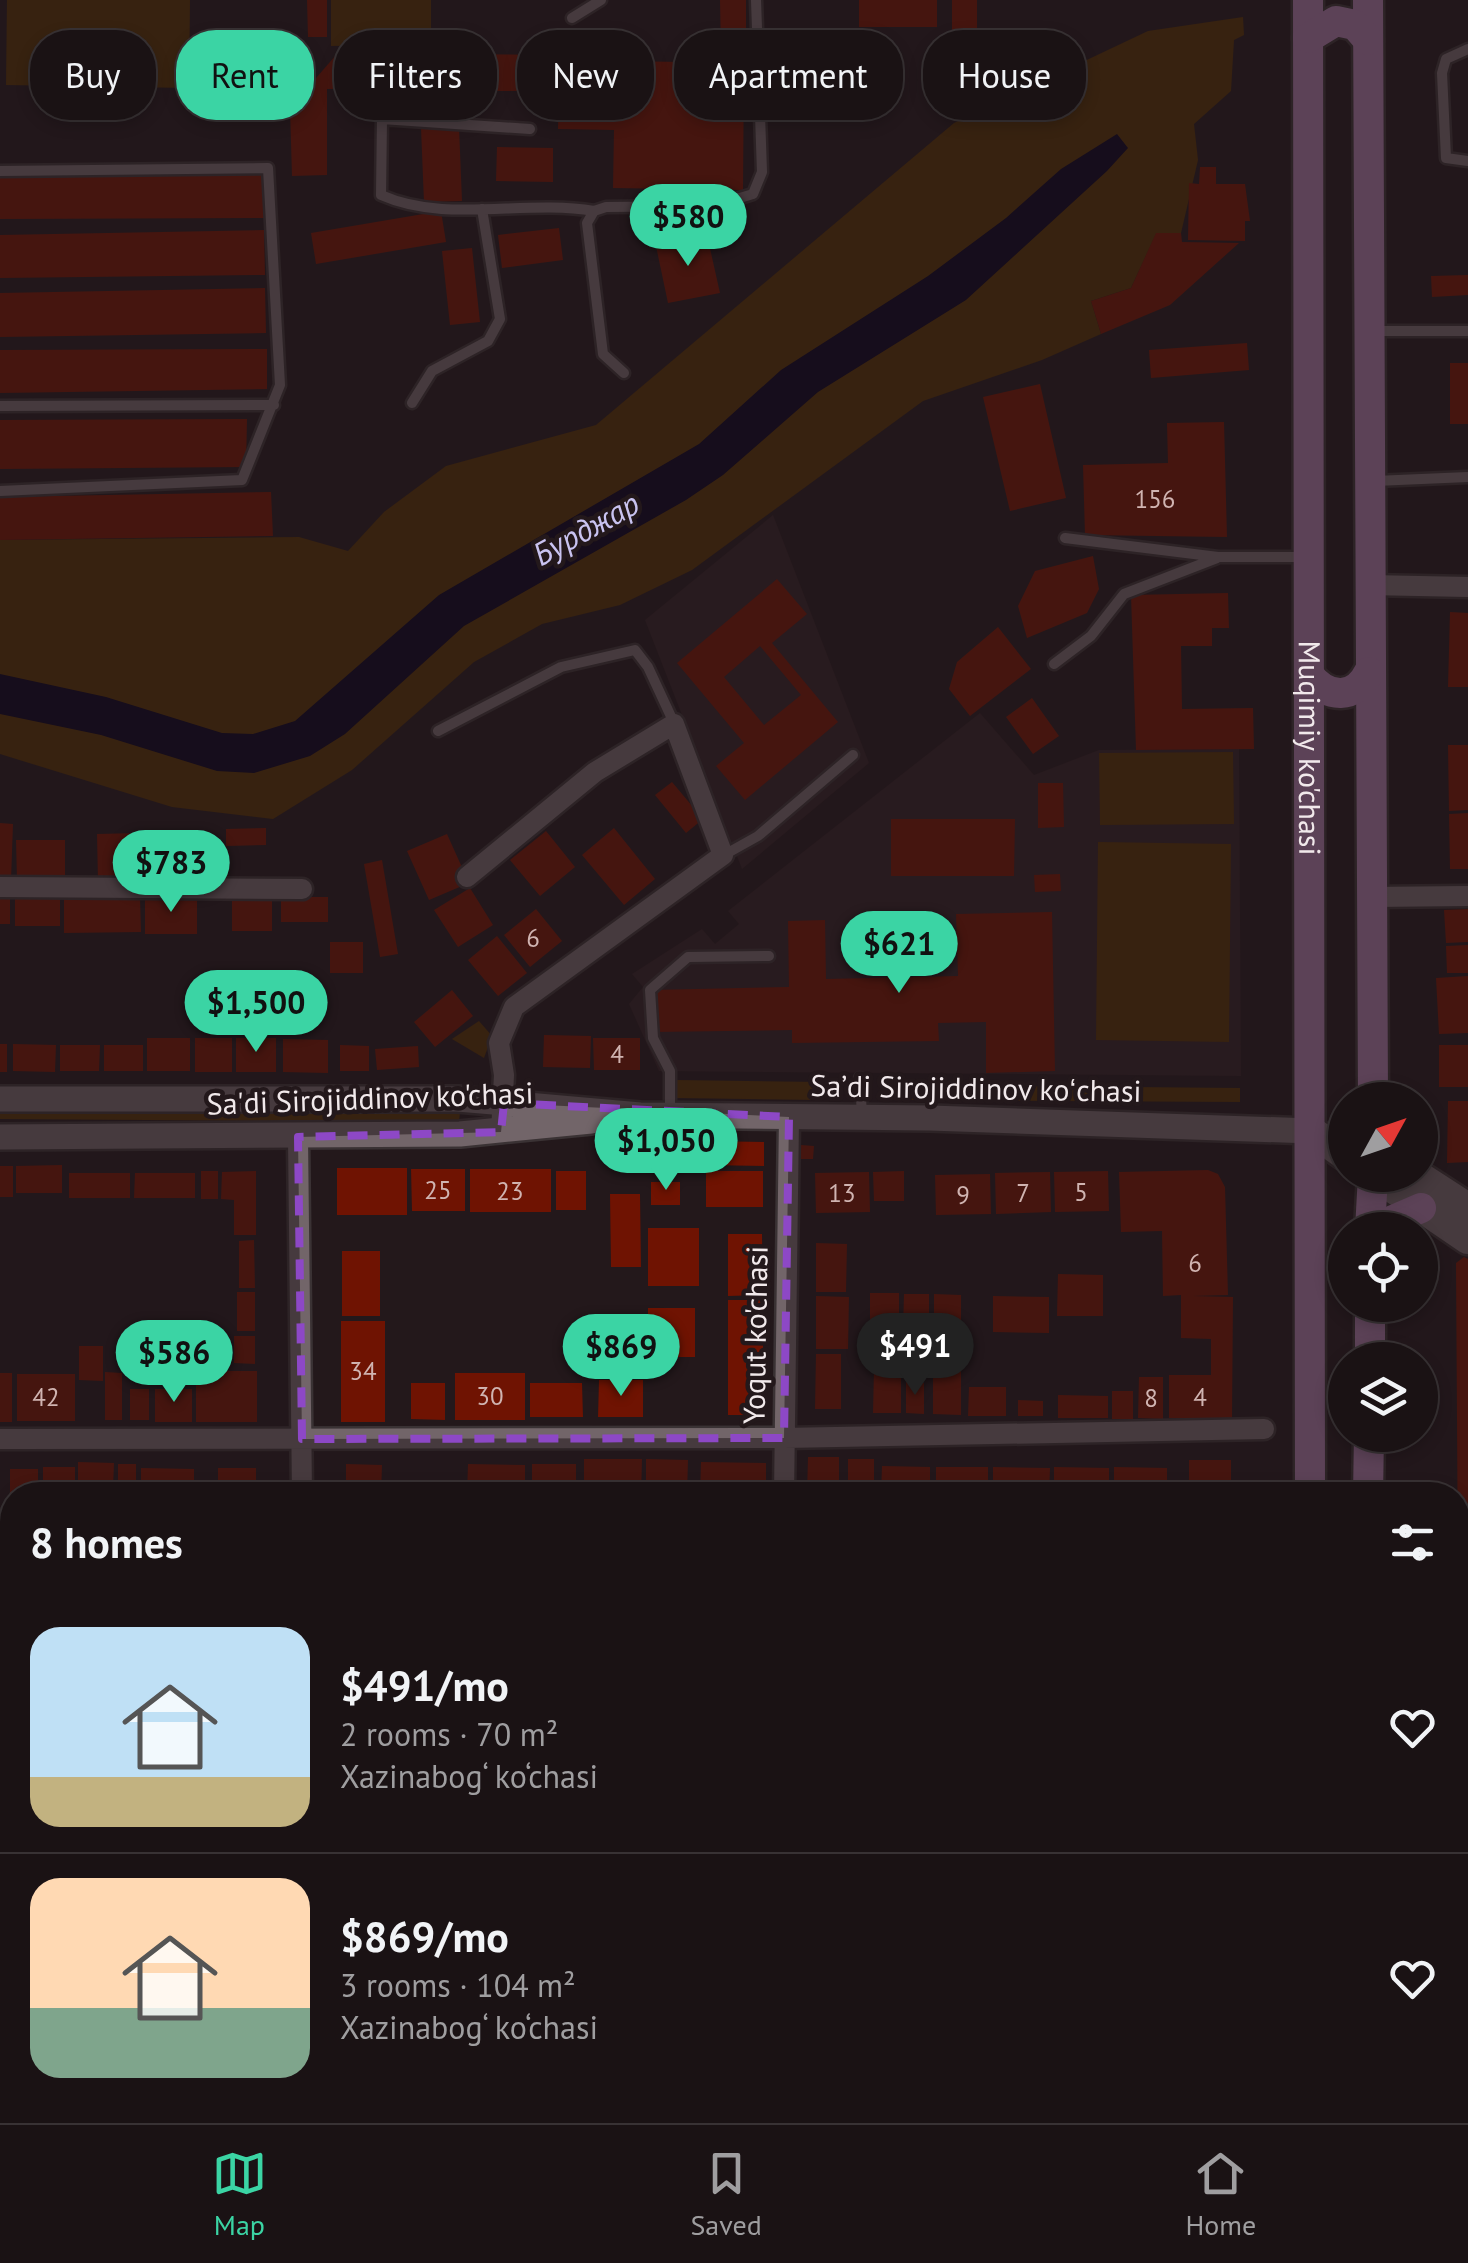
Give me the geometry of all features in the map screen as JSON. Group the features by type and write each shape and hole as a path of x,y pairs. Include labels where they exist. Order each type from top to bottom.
{"main road":[{"name":"Muqimiy ko'chasi","path":"1308,0 1310,1482"},
{"name":"Muqimiy ko'chasi","path":"1368,0 1373,1082"},
{"path":"1308,38 1336,20 1356,26 1368,40"},
{"path":"1309,675 1323,688 1340,694 1357,690 1370,672"},
{"path":"1311,1131 1328,1134"},
{"path":"1438,1186 1464,1200"},
{"path":"1397,1192 1468,1238"},
{"path":"1411,1212 1420,1208"},
{"path":"1368,1482 1369,1452"}],"street":[{"path":"1369,584 1468,587"},
{"path":"467,876 595,772 674,724 723,855 514,1006 499,1043 504,1103 501,1132"},
{"path":"0,887 302,889"},
{"path":"1371,897 1468,896"},
{"name":"Sa'di Sirojiddinov ko'chasi","path":"0,1099 458,1099 640,1115"},
{"name":"Saʼdi Sirojiddinov koʻchasi","path":"640,1115 862,1117 1311,1131"},
{"name":"Sa'di Sirojiddinov ko'chasi","path":"0,1137 501,1132 640,1115"},
{"name":"Yoqut ko'chasi","path":"784,1482 789,1116"},
{"path":"298,1137 302,1482"},
{"path":"0,1439 784,1438 1264,1429"}],"lane":[{"path":"572,18 601,0"},
{"path":"530,129 382,119 381,195 405,206 482,209 552,204 594,211 713,206 753,194 762,172 756,0"},
{"path":"1468,49 1446,59 1442,73 1446,158 1468,161"},
{"path":"0,171 268,168 280,385 242,480 0,491"},
{"path":"412,403 432,371 488,340 500,319 482,209"},
{"path":"594,211 587,223 602,354 624,373"},
{"path":"1368,331 1468,331"},
{"path":"0,406 274,405"},
{"path":"1368,481 1468,477"},
{"path":"1065,538 1218,557 1309,557"},
{"path":"1054,664 1091,636 1124,594 1218,557"},
{"path":"438,731 561,667 634,650 648,667 674,724"},
{"path":"723,855 758,836 853,755"},
{"path":"670,1116 670,1071 653,1038 650,990 688,957 770,956"},
{"path":"860,1078 862,1117"}],"highlighted area":[{"path":"504,1103 789,1117 784,1438 302,1439 298,1137 501,1132"}],"shaded area":[{"path":"7,0 190,0 190,30 176,30 176,88 156,87 156,30 30,30 30,85 6,85"},
{"path":"331,0 431,0 431,30 334,30 331,46"},
{"path":"1243,17 1244,35 1234,40 1231,91 1194,124 1198,160 1181,233 1156,234 1131,288 1091,301 1101,334 1042,360 923,401 692,570 620,605 542,624 474,662 352,770 273,819 172,807 0,754 0,540 299,537 348,551 384,512 446,466 596,425 954,123 1086,120 1086,60 1148,31"},
{"path":"773,515 869,763 742,869 645,620"},
{"path":"980,713 1034,775 1099,750 1239,749 1241,1076 659,1071 629,1004 643,987 632,974 702,929 715,944 739,924 728,911"},
{"path":"1233,752 1234,824 1100,825 1099,753"},
{"path":"1098,842 1231,844 1229,1042 1096,1040"},
{"path":"479,1021 492,1036 484,1058 452,1039"},
{"path":"676,1080 820,1082 820,1100 676,1098"},
{"path":"910,1085 1240,1088 1240,1102 910,1100"},
{"path":"0,1110 460,1112 459,1122 0,1119"}],"water":[{"name":"Бурджар","path":"1117,134 1128,148 966,300 818,392 723,475 686,500 464,626 345,734 310,756 254,773 217,771 101,735 0,714 0,674 106,697 222,733 253,734 295,721 439,595 699,444 781,370 928,276 1006,218 1061,169"}],"building":[{"path":"307,0 327,0 327,37 314,37 314,30 308,30"},
{"path":"720,0 746,0 746,30 721,30"},
{"path":"859,0 937,0 937,27 859,27"},
{"path":"952,0 977,0 977,30 952,30"},
{"path":"497,54 517,55 517,91 497,91"},
{"path":"334,57 334,89 327,89 327,175 292,176 290,120 314,120 314,80"},
{"path":"654,62 674,62 674,120 744,120 743,190 613,188 614,130 558,129 558,120 654,120"},
{"path":"459,127 462,201 424,202 421,128"},
{"path":"497,147 553,148 553,182 496,181"},
{"path":"1200,167 1216,167 1216,184 1245,184 1250,221 1245,221 1245,241 1188,240 1189,183 1199,184"},
{"path":"263,173 264,218 0,219 0,177"},
{"path":"441,211 446,242 316,264 311,233"},
{"path":"559,228 563,260 502,268 498,235"},
{"path":"264,230 265,275 0,278 0,235"},
{"path":"1156,233 1181,233 1182,242 1239,243 1170,305 1101,334 1091,301 1131,288"},
{"path":"707,235 720,293 668,303 656,246"},
{"path":"472,248 480,322 450,325 442,251"},
{"path":"1468,275 1468,295 1432,297 1431,276"},
{"path":"265,288 266,333 0,337 0,293"},
{"path":"1247,343 1249,370 1151,378 1149,350"},
{"path":"267,349 267,389 0,393 0,350"},
{"path":"1450,363 1468,363 1468,424 1450,424"},
{"path":"1040,384 1066,498 1010,511 983,397"},
{"path":"247,419 246,467 0,469 0,420"},
{"path":"1224,422 1227,537 1085,535 1083,465 1168,463 1167,423"},
{"path":"271,492 273,536 0,540 0,497"},
{"path":"1093,556 1099,589 1087,613 1027,638 1018,606 1035,571"},
{"path":"777,579 807,614 772,643 838,722 745,800 716,766 744,743 677,663","holes":["760,646 801,695 764,725 724,677"]},
{"path":"1228,593 1229,628 1212,628 1212,646 1181,646 1182,709 1253,708 1254,749 1136,750 1131,595"},
{"path":"1450,612 1468,613 1468,687 1448,687"},
{"path":"998,627 1031,669 970,716 949,689 957,662"},
{"path":"1032,698 1059,736 1033,754 1006,717"},
{"path":"1448,745 1468,745 1468,810 1449,811"},
{"path":"672,782 703,819 686,833 655,795"},
{"path":"1038,783 1063,783 1064,827 1038,828"},
{"path":"1468,813 1468,869 1450,869 1449,814"},
{"path":"891,819 1015,819 1014,876 891,876"},
{"path":"0,823 13,824 11,880 0,879"},
{"path":"266,828 266,845 226,846 226,829"},
{"path":"614,828 655,879 624,905 582,855"},
{"path":"546,831 575,867 540,896 510,860"},
{"path":"139,833 140,881 98,881 97,834"},
{"path":"447,834 469,883 429,900 407,851"},
{"path":"16,840 65,840 65,879 17,880"},
{"path":"382,860 398,954 380,957 364,864"},
{"path":"1060,874 1061,891 1035,892 1034,875"},
{"path":"470,888 493,925 458,947 434,910"},
{"path":"145,896 197,896 197,934 145,934"},
{"path":"140,897 141,932 64,933 64,898"},
{"path":"281,897 328,897 328,922 281,922"},
{"path":"0,898 10,898 10,924 0,924"},
{"path":"15,898 60,898 60,926 15,926"},
{"path":"232,899 272,899 272,931 232,931"},
{"path":"536,909 562,941 530,967 504,935"},
{"path":"1468,909 1468,942 1446,943 1444,910"},
{"path":"1052,912 1055,1071 986,1073 986,1022 938,1023 939,1041 792,1043 792,1030 653,1032 652,990 789,987 788,921 825,920 826,979 958,976 956,914"},
{"path":"497,936 527,973 498,996 468,960"},
{"path":"330,942 363,942 363,973 330,973"},
{"path":"1468,945 1468,973 1447,973 1446,946"},
{"path":"1468,976 1468,1033 1439,1034 1436,978"},
{"path":"452,990 473,1016 435,1047 414,1022"},
{"path":"544,1035 591,1036 590,1068 543,1067"},
{"path":"147,1038 190,1038 190,1071 147,1071"},
{"path":"195,1038 232,1038 232,1072 195,1072"},
{"path":"236,1038 276,1038 276,1072 236,1072"},
{"path":"593,1038 640,1038 640,1070 594,1070"},
{"path":"283,1039 328,1040 328,1073 283,1072"},
{"path":"0,1044 7,1044 7,1072 0,1072"},
{"path":"13,1044 56,1045 55,1072 13,1071"},
{"path":"60,1045 100,1045 99,1071 60,1071"},
{"path":"104,1045 143,1045 143,1071 104,1071"},
{"path":"340,1045 369,1046 369,1071 340,1071"},
{"path":"1439,1045 1468,1045 1468,1087 1439,1087"},
{"path":"418,1046 419,1067 377,1070 375,1049"},
{"path":"1448,1101 1468,1101 1468,1162 1447,1163"},
{"path":"706,1141 764,1142 764,1166 705,1165"},
{"path":"801,1145 814,1146 813,1159 801,1159"},
{"path":"62,1165 62,1193 16,1193 16,1166"},
{"path":"0,1166 13,1166 13,1197 0,1197"},
{"path":"337,1168 407,1168 407,1215 337,1215"},
{"path":"411,1169 465,1169 465,1211 412,1211"},
{"path":"470,1169 551,1169 551,1212 470,1212"},
{"path":"1208,1170 1218,1174 1225,1187 1228,1295 1193,1296 1233,1297 1232,1419 1169,1418 1169,1375 1211,1375 1211,1339 1181,1338 1181,1295 1163,1296 1162,1231 1121,1232 1119,1172"},
{"path":"201,1171 218,1171 218,1199 201,1199"},
{"path":"256,1171 256,1235 234,1235 234,1200 221,1199 222,1172"},
{"path":"556,1171 586,1171 586,1210 556,1210"},
{"path":"706,1171 763,1171 763,1207 706,1207"},
{"path":"904,1171 904,1201 874,1201 873,1172"},
{"path":"1108,1171 1109,1211 1055,1212 1054,1172"},
{"path":"869,1172 870,1212 816,1213 815,1173"},
{"path":"1050,1172 1051,1212 996,1214 995,1173"},
{"path":"69,1173 130,1173 130,1198 69,1198"},
{"path":"135,1173 195,1173 195,1198 134,1198"},
{"path":"990,1174 991,1214 936,1215 935,1175"},
{"path":"651,1182 680,1182 680,1205 651,1205"},
{"path":"610,1194 640,1194 641,1267 611,1267"},
{"path":"648,1228 699,1228 699,1286 648,1286"},
{"path":"728,1234 762,1234 763,1295 728,1296"},
{"path":"254,1240 255,1288 239,1288 239,1241"},
{"path":"816,1243 847,1244 846,1292 816,1292"},
{"path":"342,1251 380,1251 380,1316 342,1316"},
{"path":"1464,1257 1468,1259 1468,1482 1457,1482 1456,1263"},
{"path":"1058,1274 1103,1275 1103,1316 1057,1316"},
{"path":"237,1292 255,1292 255,1331 237,1331"},
{"path":"870,1293 899,1293 899,1336 870,1335"},
{"path":"904,1294 929,1294 929,1329 903,1329"},
{"path":"934,1294 961,1295 961,1330 934,1330"},
{"path":"816,1296 849,1297 848,1349 816,1349"},
{"path":"993,1296 1049,1297 1049,1333 993,1332"},
{"path":"728,1300 763,1300 763,1415 728,1415"},
{"path":"648,1308 695,1308 695,1357 648,1357"},
{"path":"341,1321 385,1321 385,1422 341,1422"},
{"path":"234,1336 255,1336 255,1364 234,1363"},
{"path":"79,1346 103,1346 103,1381 79,1380"},
{"path":"816,1354 841,1354 841,1409 815,1409"},
{"path":"933,1366 961,1367 961,1415 933,1414"},
{"path":"874,1369 901,1369 901,1413 873,1413"},
{"path":"196,1371 257,1371 257,1422 196,1422"},
{"path":"105,1372 122,1373 122,1420 105,1420"},
{"path":"0,1373 12,1373 12,1422 0,1422"},
{"path":"455,1373 525,1373 525,1420 455,1420"},
{"path":"17,1374 75,1374 75,1421 17,1421"},
{"path":"1139,1377 1163,1377 1163,1419 1138,1418"},
{"path":"599,1380 643,1380 643,1417 598,1417"},
{"path":"906,1382 924,1383 924,1414 906,1413"},
{"path":"411,1383 445,1383 445,1420 411,1419"},
{"path":"530,1383 582,1383 583,1417 530,1417"},
{"path":"969,1387 1006,1387 1006,1416 968,1416"},
{"path":"130,1389 149,1389 149,1420 130,1420"},
{"path":"155,1389 192,1389 192,1422 155,1422"},
{"path":"1112,1391 1133,1391 1133,1419 1112,1419"},
{"path":"1058,1395 1108,1396 1108,1418 1058,1418"},
{"path":"1018,1400 1043,1401 1043,1416 1018,1416"},
{"path":"808,1457 839,1457 839,1482 807,1482"},
{"path":"584,1459 642,1459 641,1482 584,1482"},
{"path":"646,1459 688,1460 687,1482 646,1482"},
{"path":"848,1459 874,1459 874,1482 848,1482"},
{"path":"1189,1460 1231,1460 1231,1482 1189,1482"},
{"path":"78,1462 114,1463 113,1482 78,1482"},
{"path":"701,1462 766,1463 766,1482 700,1482"},
{"path":"118,1464 136,1464 136,1482 118,1482"},
{"path":"346,1464 382,1465 381,1482 346,1482"},
{"path":"468,1464 525,1465 525,1482 467,1482"},
{"path":"532,1464 576,1464 576,1482 532,1482"},
{"path":"882,1466 930,1467 930,1482 881,1482"},
{"path":"43,1467 75,1467 75,1482 43,1482"},
{"path":"936,1467 988,1467 988,1482 936,1482"},
{"path":"993,1467 1050,1468 1049,1482 993,1482"},
{"path":"1054,1467 1109,1468 1109,1482 1054,1482"},
{"path":"1114,1467 1167,1468 1167,1482 1114,1482"},
{"path":"141,1468 194,1469 194,1482 141,1482"},
{"path":"218,1468 256,1468 256,1482 218,1482"},
{"path":"10,1469 38,1469 38,1482 10,1482"}]}
